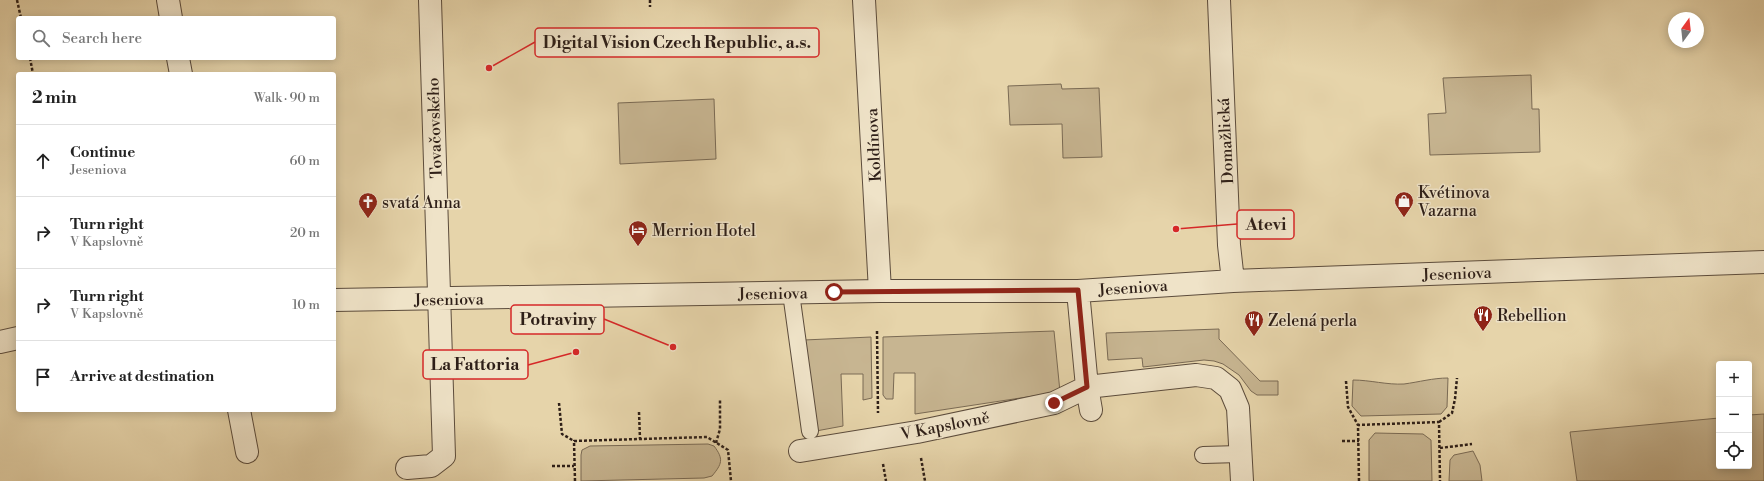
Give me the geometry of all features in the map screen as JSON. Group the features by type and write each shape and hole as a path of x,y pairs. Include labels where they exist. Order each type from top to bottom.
{"street":[{"path":"168,0 171,16"},
{"name":"Tovačovského","path":"407,468 431,466 444,456 430,0"},
{"name":"Koldínova","path":"864,0 880,291"},
{"name":"Domažlická","path":"1218,0 1232,281"},
{"path":"178,60 181,72"},
{"name":"Jeseniova","path":"336,300 880,291 1078,290 1232,281 1764,262"},
{"path":"1078,290 1087,387 1091,410"},
{"path":"0,342 16,338"},
{"name":"V Kapslovně","path":"800,451 879,438 1054,403 1087,387 1196,375 1216,378 1230,390 1238,408 1242,481"},
{"path":"239,412 247,452"}],"lane":[{"path":"791,293 810,431"},
{"path":"1202,455 1240,454"}],"path":[{"path":"17,0 21,16"},
{"path":"650,0 650,7"},
{"path":"30,60 33,72"},
{"path":"877,331 879,438 886,481"},
{"path":"1358,425 1439,422 1452,413 1456,399 1457,378"},
{"path":"1346,381 1348,407 1358,425 1359,481"},
{"path":"716,443 720,429 720,399"},
{"path":"559,403 562,434 574,441 707,437 728,450 731,481"},
{"path":"639,412 640,438"},
{"path":"1439,422 1440,481"},
{"path":"574,441 575,481"},
{"path":"1342,441 1358,441"},
{"path":"1440,448 1472,444"},
{"path":"552,466 574,466"}],"shaded area":[{"path":"1531,75 1532,109 1539,109 1540,152 1430,155 1428,114 1446,113 1443,78"},
{"path":"1061,84 1062,89 1099,88 1102,157 1063,158 1062,124 1010,125 1008,86"},
{"path":"714,99 716,159 620,164 618,103"},
{"path":"1219,329 1219,339 1260,381 1278,381 1278,395 1257,395 1251,391 1239,375 1223,364 1214,361 1204,360 1143,367 1142,358 1108,360 1106,333"},
{"path":"1054,331 1060,392 915,414 915,373 894,373 893,399 886,399 883,395 883,337"},
{"path":"871,337 872,398 863,400 863,374 841,374 843,426 816,431 804,340"},
{"path":"1448,378 1447,407 1441,414 1361,416 1352,406 1353,380 1404,384 1431,379"},
{"path":"1764,414 1764,481 1577,481 1570,432 1716,418 1716,469 1752,469 1752,415"},
{"path":"1375,433 1423,434 1431,440 1432,481 1369,481 1369,440"},
{"path":"708,444 714,446 720,458 720,465 712,476 704,478 581,481 582,450 590,446"},
{"path":"1473,451 1480,465 1482,481 1449,481 1450,460 1454,455"}],"place":[{"name":"Digital Vision Czech Republic, a.s.","path":"489,68"},
{"name":"Kvétinova Vazarna","path":"1404,218"},
{"name":"svatá Anna","path":"368,219"},
{"name":"Atevi","path":"1176,229"},
{"name":"Merrion Hotel","path":"638,247"},
{"name":"Rebellion","path":"1483,332"},
{"name":"Zelená perla","path":"1254,337"},
{"name":"Potraviny","path":"673,347"},
{"name":"La Fattoria","path":"576,352"}],"route":[{"path":"834,292 1078,290 1087,387 1054,403"}]}
